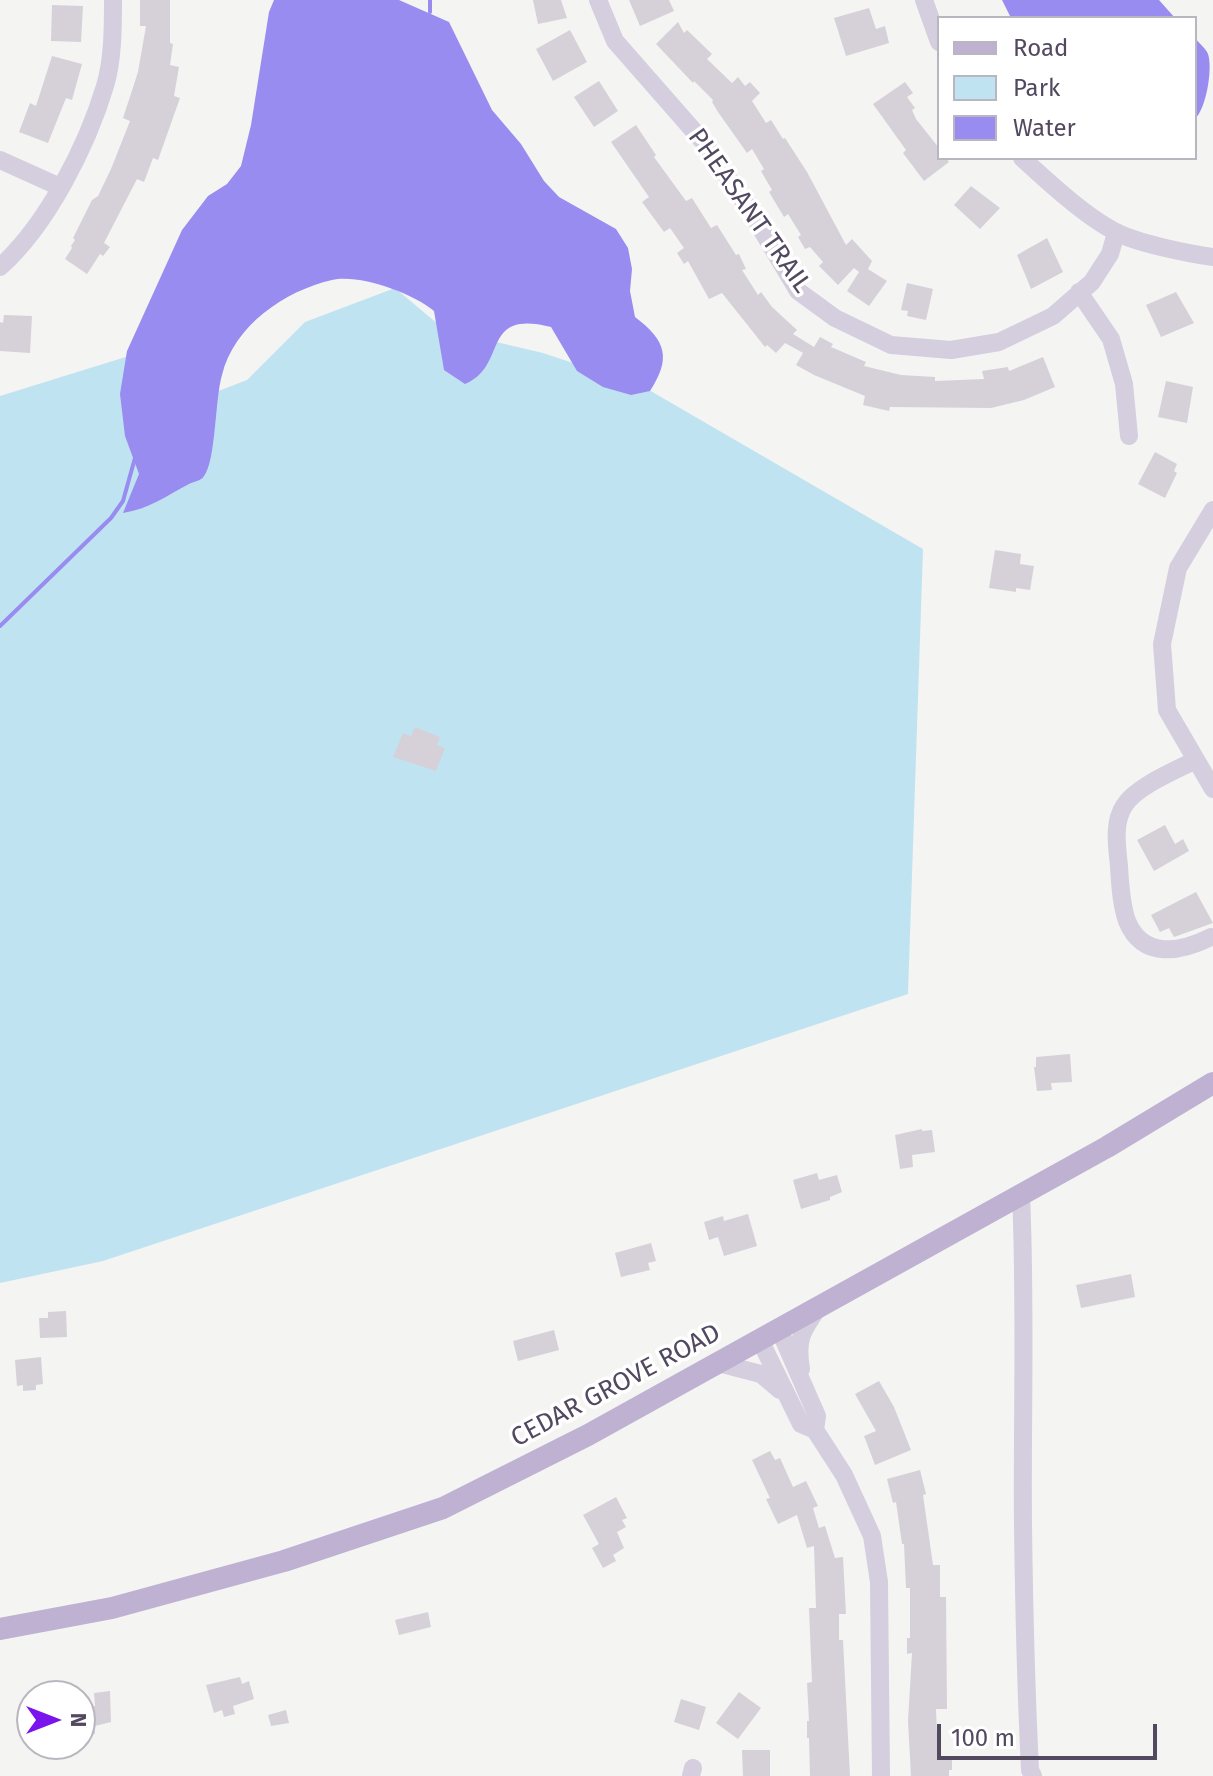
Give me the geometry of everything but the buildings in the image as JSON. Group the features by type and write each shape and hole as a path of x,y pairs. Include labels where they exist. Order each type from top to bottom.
{"main road":[{"name":"CEDAR GROVE ROAD","path":"0,1629 112,1608 284,1561 443,1508 588,1435 1021,1195 1213,1083"}],"street":[{"path":"0,267 49,208 81,149 106,84 113,0"},
{"name":"PHEASANT TRAIL","path":"598,0 615,41 707,146 798,291 835,318 891,345 951,350 999,342 1053,316 1092,282 1110,254 1116,233"},
{"path":"924,0 937,36"},
{"path":"0,160 60,187"},
{"path":"1024,160 1052,186 1116,233 1213,257"},
{"path":"1079,292 1111,339 1124,384 1129,436"},
{"path":"1213,510 1207,527 1178,568 1162,644 1167,710 1213,789"},
{"path":"1196,760 1129,798 1118,818 1118,857 1128,922 1141,939 1163,951 1187,949 1211,937"},
{"path":"1021,1195 1026,1690 1030,1770 1033,1776"},
{"path":"804,1387 799,1342 801,1333 818,1307"},
{"path":"769,1335 804,1387 817,1416 815,1430"},
{"path":"769,1335 787,1395 801,1424 815,1430 844,1475 872,1536 879,1582 881,1776"},
{"path":"718,1363 761,1374 787,1395"}],"green space":[{"path":"395,288 445,330 543,353 642,386 923,549 908,994 103,1261 0,1283 0,396 132,355 182,405 247,380 305,322"}],"water":[{"path":"274,0 399,0 449,22 492,110 521,144 544,181 559,197 616,229 628,248 635,317 654,334 662,351 661,369 650,391 631,395 603,387 577,371 551,327 528,324 513,326 504,332 487,365 478,376 465,384 444,370 434,311 385,286 357,280 332,280 279,302 249,326 238,341 222,375 211,457 203,478 149,505 123,513 139,474 125,436 120,394 127,351 182,230 208,196 227,184 241,166 251,125 269,12"},
{"path":"1002,0 1159,0 1173,16 1010,16"},
{"path":"1197,40 1208,54 1210,69 1208,88 1197,116"}],"waterway":[{"path":"430,0 430,12"},
{"path":"0,626 111,518 123,501 135,458"}]}
